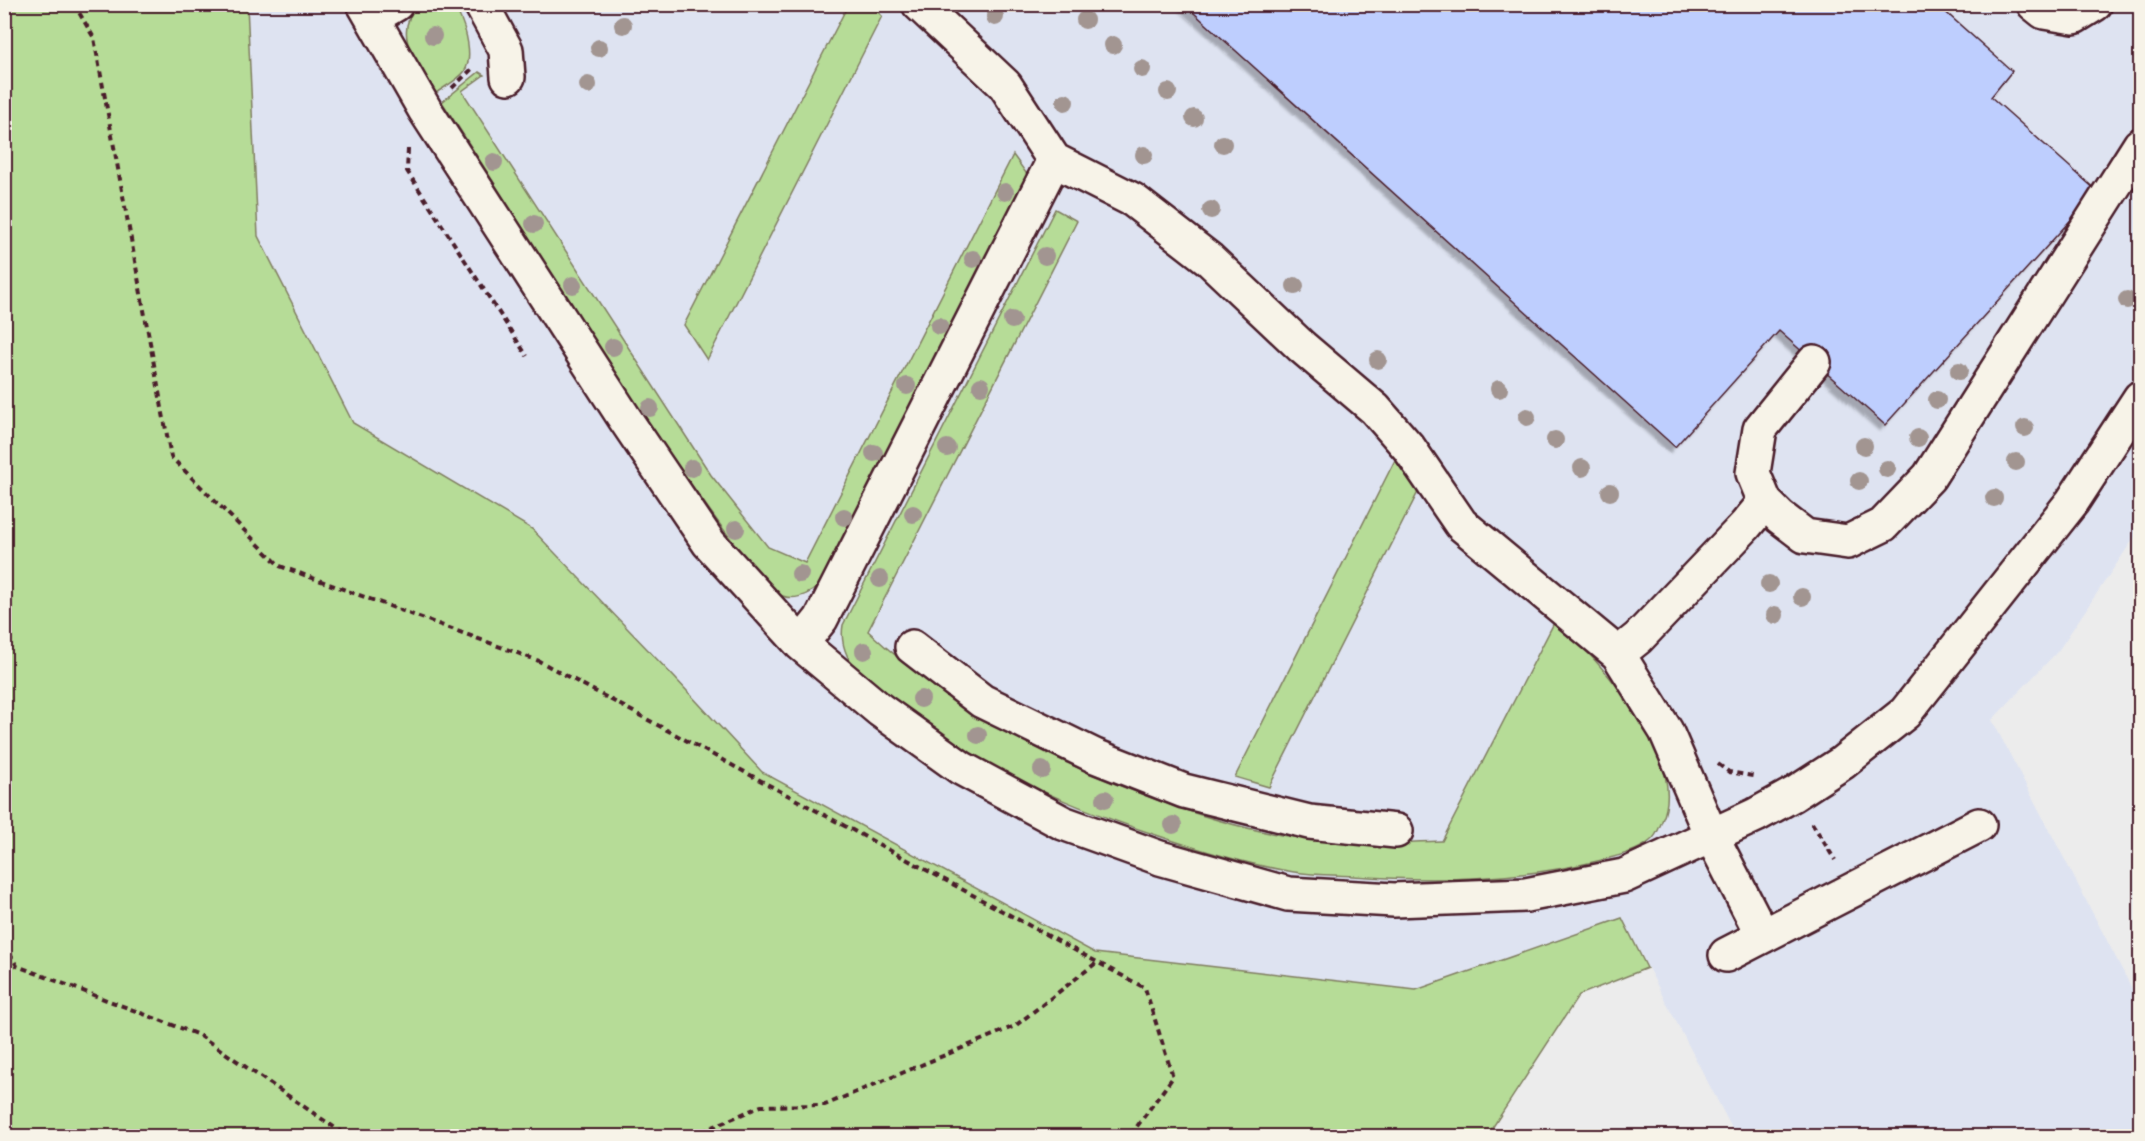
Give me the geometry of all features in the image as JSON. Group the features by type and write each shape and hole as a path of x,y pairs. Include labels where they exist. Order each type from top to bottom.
{"street":[{"path":"482,4 506,50 508,77"},
{"path":"919,4 1005,85 1054,160 1133,200 1209,259 1302,347 1375,409 1409,448 1461,524 1618,654 1666,731 1711,835 1763,936"},
{"path":"2034,4 2044,12 2074,17 2095,4"},
{"path":"377,9 425,110 625,419 709,543 801,644 880,710 961,768 1064,823 1160,858 1288,894 1395,900 1526,895 1624,876 1756,815 1794,794 1842,763 1905,714 2072,502 2140,398"},
{"path":"1814,362 1760,429 1753,473 1765,502 1805,536 1848,542 1883,525 1929,477 2140,145"},
{"path":"801,644 821,619 1054,160"},
{"path":"1618,654 1638,638 1765,502"},
{"path":"912,647 982,701 1095,756 1184,791 1309,822 1396,831"},
{"path":"1726,955 1979,825"}],"path":[{"path":"74,4 94,38 171,457 280,566 539,661 1145,988 1173,1077 1130,1137"},
{"path":"408,140 407,171 527,356"},
{"path":"4,944 17,966 199,1035 347,1137"},
{"path":"692,1137 761,1106 825,1105 1015,1026 1096,963"}],"shaded area":[{"path":"247,5 2140,5 2140,529 2058,651 1992,720 2140,1004 2140,1136 1736,1136 1622,918 1416,990 1095,953 762,772 532,529 439,482 353,423 258,236"}],"green space":[{"path":"5,4 247,5 258,236 353,423 532,529 762,772 1095,953 1416,990 1622,918 1647,968 1579,995 1487,1136 5,1136"},
{"path":"418,5 464,5 459,15 468,44 467,66 458,78 436,93 415,61 407,39 410,16"},
{"path":"848,5 870,5 882,16 707,360 684,325"},
{"path":"479,72 484,75 462,91 711,475 768,547 805,563 1013,155 1029,177 821,584 811,591 800,596 782,596 763,581 666,449 569,301 442,102"},
{"path":"1055,209 1077,221 868,631 898,658 963,705 1033,746 1106,780 1183,809 1264,832 1323,841 1391,843 1442,841 1555,621 1616,685 1636,712 1652,740 1663,769 1667,796 1662,821 1658,832 1652,839 1645,845 1621,855 1571,867 1478,878 1415,879 1323,875 1260,866 1138,829 1074,805 1032,786 966,750 882,693 856,670 843,642 843,625"},
{"path":"1395,460 1418,492 1269,787 1235,777"}],"building":[{"path":"1184,4 1942,4 1940,7 2012,71 1991,97 2097,191 1885,425 1779,331 1675,447"}]}
